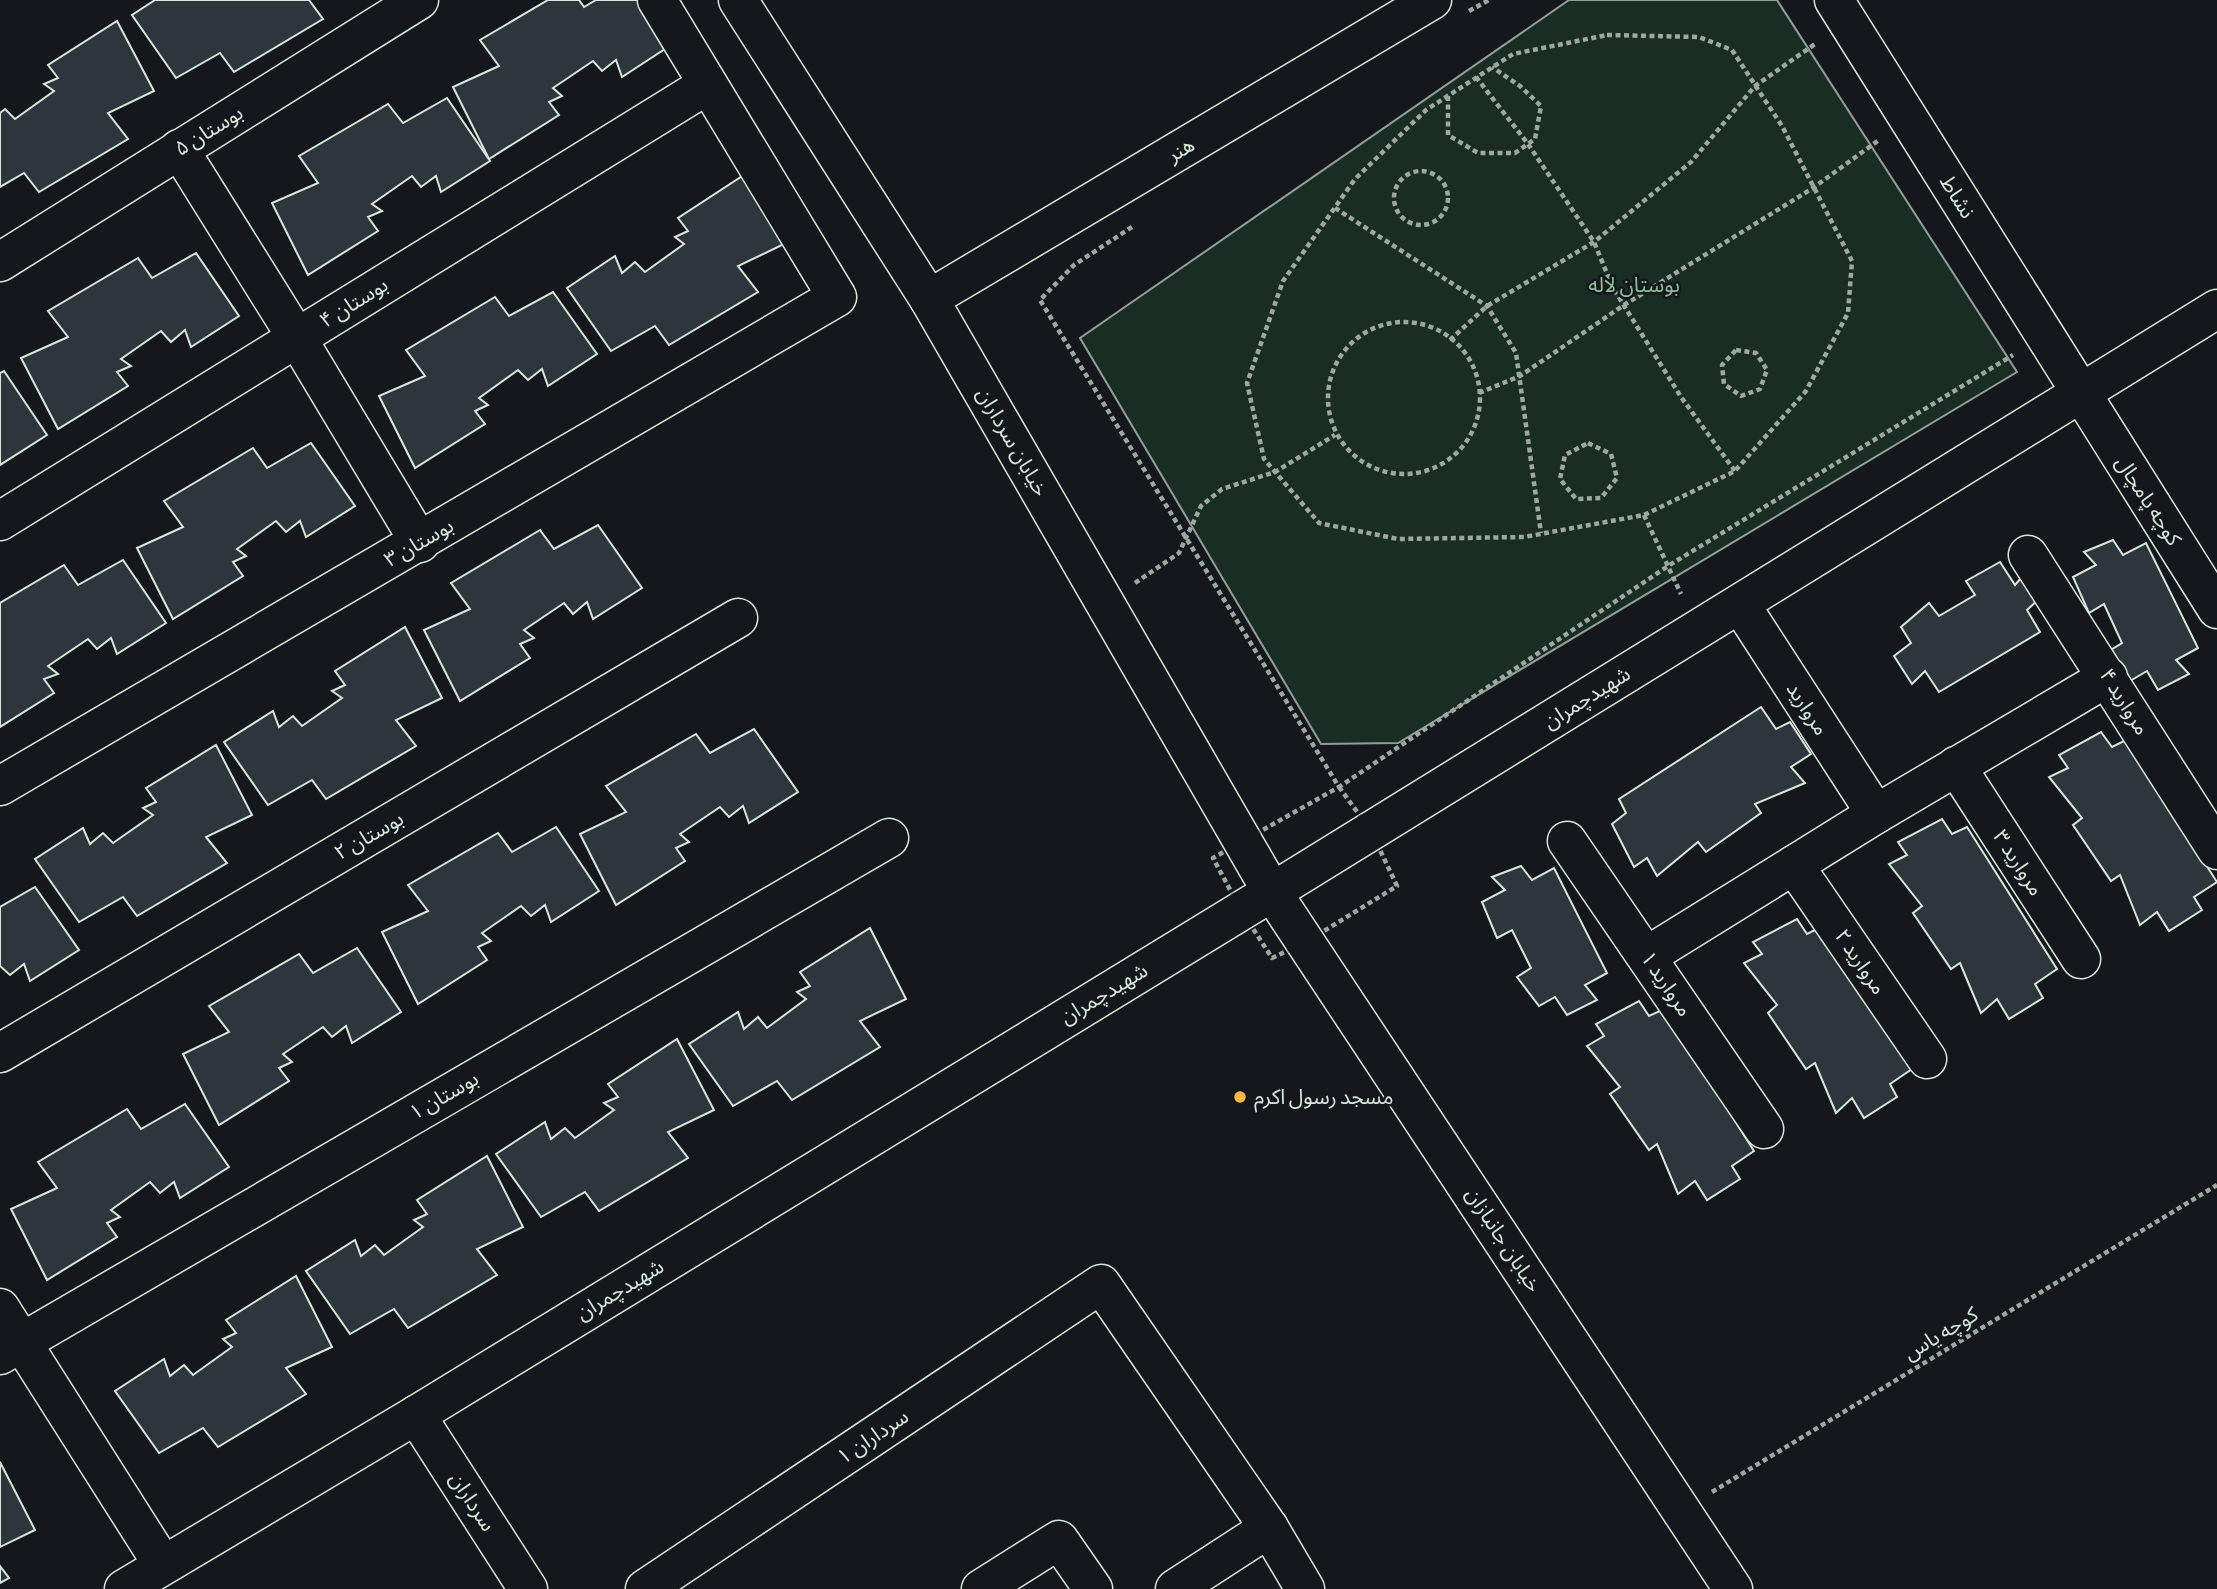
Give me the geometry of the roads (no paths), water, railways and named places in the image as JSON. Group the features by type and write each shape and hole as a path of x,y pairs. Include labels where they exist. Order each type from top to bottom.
{"street":[{"name":"بوستان ۵","path":"0,262 419,0"},
{"path":"657,0 708,85"},
{"name":"خیابان سرداران","path":"738,0 929,299 1272,891"},
{"name":"هنر","path":"929,299 1449,7"},
{"name":"نشاط","path":"1841,11 2080,393"},
{"name":"بوستان ۳","path":"0,786 837,298 708,85"},
{"name":"بوستان ۴","path":"0,521 708,85"},
{"path":"179,149 420,543"},
{"name":"شهیدچمران","path":"124,1589 416,1415 2217,309"},
{"name":"کوچه پامچال","path":"2080,393 2217,609"},
{"name":"مروارید ۴","path":"2028,555 2217,850"},
{"name":"مروارید","path":"1740,604 1876,814"},
{"name":"بوستان ۲","path":"0,1053 738,618"},
{"path":"1647,956 1876,814 2108,677"},
{"name":"مروارید ۳","path":"1956,766 2081,959"},
{"name":"بوستان ۱","path":"11,1349 889,838"},
{"name":"مروارید ۱","path":"1567,841 1764,1129"},
{"name":"مروارید ۲","path":"1794,865 1927,1059"},
{"name":"خیابان جانبازان","path":"1272,891 1681,1511 1726,1587"},
{"name":"سرداران ۱","path":"645,1589 1101,1284 1269,1528"},
{"path":"0,1308 11,1349 163,1565"},
{"name":"سرداران","path":"416,1415 528,1589"},
{"path":"1175,1589 1269,1528 1305,1589"},
{"path":"981,1589 1059,1540 1093,1589"}],"place":[{"name":"مسجد رسول اکرم","path":"1240,1097"}],"park label":[{"name":"بوستان لاله","path":"1634,285"}]}
